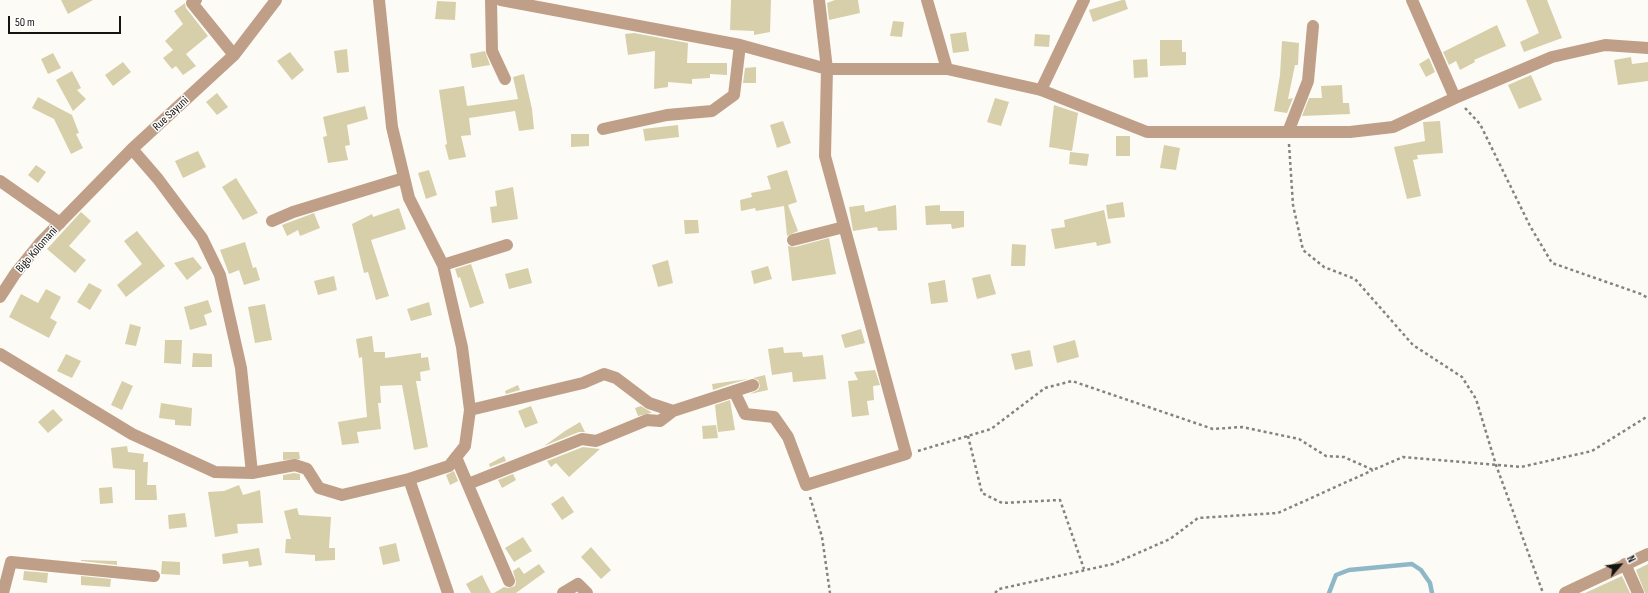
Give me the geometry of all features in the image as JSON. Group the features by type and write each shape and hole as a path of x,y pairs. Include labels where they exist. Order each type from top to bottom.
{"street":[{"path":"196,0 192,3 234,55"},
{"name":"Rue Sayuni","path":"60,223 132,149 234,55 276,0"},
{"path":"0,354 132,434 215,472 252,473 295,465 307,469 320,488 342,495 409,479 449,466 465,446 470,410 462,347 443,265 409,198 392,128 379,0"},
{"path":"491,0 492,51 505,79"},
{"path":"500,0 740,45 827,68 947,69 1041,90 1147,132 1350,132 1393,127 1455,98 1552,57 1605,45 1648,48"},
{"path":"734,391 745,414 774,418 788,437 806,485 906,454 825,156 827,68 818,0"},
{"path":"927,0 947,69"},
{"path":"1041,90 1084,0"},
{"path":"1412,0 1455,98"},
{"path":"1288,132 1308,81 1313,26"},
{"path":"603,129 667,115 712,111 734,95 740,45"},
{"path":"132,149 158,179 202,238 220,275 241,368 252,473"},
{"path":"272,221 293,212 404,178"},
{"path":"0,181 60,223"},
{"name":"Bigo Kolomani","path":"0,297 15,274 40,243 60,223"},
{"path":"793,240 844,227"},
{"path":"443,265 507,245"},
{"path":"470,410 583,383 604,374 616,378 649,404 673,412"},
{"path":"468,484 582,439 596,441 647,420 660,421 673,412 753,385"},
{"path":"456,457 509,581"},
{"path":"409,479 448,593"},
{"path":"1565,593 1648,554"},
{"path":"4,593 6,561 154,576"},
{"path":"1625,564 1638,593"},
{"path":"563,593 578,584 587,593"}],"path":[{"path":"1455,98 1480,124 1530,226 1552,263 1641,294 1648,298"},
{"path":"1288,132 1293,205 1303,250 1324,267 1355,279 1413,345 1462,377 1476,399 1496,465 1543,593"},
{"path":"906,454 991,429 1045,388 1072,381 1213,429 1242,427 1299,439 1326,456 1344,457 1373,470"},
{"path":"995,593 999,589 1084,569 1113,564 1139,554 1170,539 1198,518 1278,513 1403,457 1521,467 1592,451 1648,416"},
{"path":"968,436 982,493 1002,503 1060,500 1084,569"},
{"path":"806,485 822,537 830,593"}],"building":[{"path":"61,0 93,0 68,14"},
{"path":"731,0 771,0 770,32 754,35 754,31 730,30"},
{"path":"835,0 858,0 860,13 829,20 827,3"},
{"path":"1125,0 1128,9 1093,22 1089,10"},
{"path":"1526,0 1547,0 1562,38 1524,52 1520,42 1539,33"},
{"path":"437,1 456,2 455,20 435,19"},
{"path":"185,3 186,8 208,36 186,54 196,66 183,75 176,66 172,69 163,58 173,50 165,41 183,24 174,11"},
{"path":"893,21 904,22 902,37 890,36"},
{"path":"1497,25 1506,46 1474,60 1475,62 1460,70 1456,61 1449,65 1443,52"},
{"path":"966,32 969,51 953,53 950,34"},
{"path":"634,33 688,43 687,63 727,63 727,75 710,74 710,78 692,79 692,84 668,82 668,87 654,89 655,51 628,55 625,34"},
{"path":"1035,34 1050,35 1049,47 1034,46"},
{"path":"1160,40 1182,40 1182,52 1186,52 1186,65 1160,66"},
{"path":"1282,41 1299,43 1298,65 1295,65 1288,99 1293,98 1287,113 1274,111 1280,75"},
{"path":"347,49 349,72 337,73 334,51"},
{"path":"485,51 490,65 472,68 470,54"},
{"path":"290,52 304,70 292,80 277,61"},
{"path":"53,53 61,68 48,74 41,59"},
{"path":"1631,57 1632,64 1648,62 1648,81 1618,85 1614,60"},
{"path":"1429,58 1435,72 1426,77 1419,64"},
{"path":"1147,59 1148,77 1134,78 1133,60"},
{"path":"123,62 131,72 113,86 105,75"},
{"path":"756,67 756,83 743,83 745,68"},
{"path":"72,71 81,88 77,90 86,99 73,111 56,80"},
{"path":"524,74 532,109 534,129 519,131 515,111 469,118 471,135 461,136 466,157 449,160 445,145 447,144 439,90 464,86 467,106 518,99 513,77"},
{"path":"1531,75 1542,100 1519,109 1508,85"},
{"path":"1342,85 1343,103 1349,103 1350,114 1302,116 1309,98 1322,98 1321,86"},
{"path":"217,93 228,107 217,115 206,102"},
{"path":"38,97 72,115 79,133 76,134 83,148 71,154 54,119 32,108"},
{"path":"995,98 1009,102 1001,126 987,122"},
{"path":"1054,105 1078,113 1072,151 1049,147"},
{"path":"365,106 368,119 347,125 350,145 345,146 348,160 328,163 323,137 327,136 323,117"},
{"path":"783,121 791,143 777,148 770,125"},
{"path":"1440,121 1443,153 1417,155 1418,159 1413,160 1421,196 1407,199 1394,147 1425,141 1423,122"},
{"path":"678,125 679,137 645,141 643,129"},
{"path":"571,134 589,134 589,146 571,147"},
{"path":"1116,136 1130,136 1130,156 1116,156"},
{"path":"1164,145 1180,148 1176,170 1160,168"},
{"path":"198,151 206,167 183,178 175,161"},
{"path":"1070,152 1089,154 1087,166 1069,164"},
{"path":"36,165 46,172 38,183 28,175"},
{"path":"429,170 437,195 426,199 418,173"},
{"path":"787,170 797,202 788,205 798,231 787,236 784,206 756,211 755,208 741,211 740,200 752,197 751,193 771,189 767,176"},
{"path":"236,178 258,213 243,220 222,187"},
{"path":"513,187 518,219 492,223 490,207 497,206 495,191"},
{"path":"1123,202 1125,217 1108,219 1106,205"},
{"path":"864,205 865,212 896,205 897,230 878,231 877,227 853,231 849,207"},
{"path":"940,205 940,211 964,211 964,227 952,229 951,224 926,225 925,206"},
{"path":"399,208 406,229 371,240 389,296 376,300 368,272 364,273 352,224 372,214 373,217"},
{"path":"1104,210 1111,243 1097,246 1096,242 1055,249 1051,229 1065,227 1064,220"},
{"path":"81,212 91,221 69,246 86,260 75,273 47,249"},
{"path":"314,213 320,228 300,236 298,230 287,236 282,225"},
{"path":"684,220 698,220 699,233 685,234"},
{"path":"137,231 165,266 126,297 117,285 142,264 124,241"},
{"path":"829,238 836,274 792,281 788,246 795,247"},
{"path":"245,242 253,268 256,267 260,280 244,285 239,270 229,274 220,250"},
{"path":"1012,244 1026,245 1025,266 1011,266"},
{"path":"193,257 202,268 187,280 174,263"},
{"path":"668,260 673,283 658,287 652,265"},
{"path":"471,264 484,303 470,308 460,277 458,278 455,269"},
{"path":"768,266 772,279 754,284 751,271"},
{"path":"528,268 532,283 509,289 505,274"},
{"path":"990,274 996,294 977,299 972,278"},
{"path":"334,276 337,290 318,295 314,281"},
{"path":"945,280 948,302 931,304 928,283"},
{"path":"89,283 102,290 90,310 77,302"},
{"path":"46,289 61,297 50,318 57,322 49,338 9,317 21,294 38,303"},
{"path":"208,300 212,312 204,315 207,325 190,330 184,307"},
{"path":"429,302 432,315 411,321 407,309"},
{"path":"265,304 272,340 255,343 248,307"},
{"path":"130,324 141,327 136,346 125,344"},
{"path":"861,329 865,343 845,348 841,335"},
{"path":"372,336 374,352 385,352 385,358 421,353 421,358 428,357 430,370 420,372 421,381 416,381 428,447 414,450 402,385 380,386 381,403 378,403 381,429 357,432 359,443 342,445 338,422 367,417 362,357 359,358 356,339"},
{"path":"165,340 182,340 181,364 164,363"},
{"path":"1075,340 1079,357 1057,363 1053,346"},
{"path":"783,347 784,353 802,352 803,357 823,355 826,379 793,382 792,372 772,375 768,349"},
{"path":"1030,350 1033,366 1015,370 1011,354"},
{"path":"193,353 212,354 212,367 192,367"},
{"path":"66,354 81,361 72,378 57,371"},
{"path":"875,370 880,385 873,386 874,400 867,401 869,415 852,417 848,381 858,380 854,372"},
{"path":"765,375 768,390 750,394 758,390 760,386 758,380 753,378"},
{"path":"748,379 731,384 713,390 712,384"},
{"path":"122,381 133,386 122,410 111,405"},
{"path":"518,385 520,390 506,394 505,391"},
{"path":"730,400 735,430 718,432 715,405"},
{"path":"161,403 192,408 191,426 175,425 175,420 159,418"},
{"path":"531,406 538,423 525,428 518,411"},
{"path":"641,406 651,413 638,416 635,408"},
{"path":"53,409 63,420 48,433 38,422"},
{"path":"580,422 585,432 579,432 544,446 565,431"},
{"path":"716,425 718,438 703,439 702,426"},
{"path":"127,446 128,452 144,454 143,462 148,462 147,485 156,485 157,500 135,500 135,470 113,468 111,448"},
{"path":"583,447 600,449 569,477 556,463 551,467 547,461"},
{"path":"283,452 299,452 300,459 283,460"},
{"path":"504,456 506,461 490,467 489,464"},
{"path":"454,471 458,481 450,485 446,475"},
{"path":"294,473 300,474 300,480 283,480 283,475"},
{"path":"513,474 516,480 502,488 498,480"},
{"path":"239,485 243,495 260,490 263,523 237,524 238,533 215,537 208,492 224,491"},
{"path":"112,487 113,503 100,504 99,488"},
{"path":"563,496 574,512 562,520 551,504"},
{"path":"297,508 299,515 331,517 329,548 335,548 335,560 315,561 315,555 285,553 286,539 291,539 284,511"},
{"path":"185,513 187,527 169,529 168,515"},
{"path":"523,537 532,551 514,562 505,548"},
{"path":"396,543 400,561 383,565 379,547"},
{"path":"591,547 611,570 601,579 581,557"},
{"path":"259,548 262,565 249,567 248,561 223,564 222,554"},
{"path":"81,561 117,561 117,565"},
{"path":"162,561 180,562 180,575 161,574"},
{"path":"539,564 545,572 516,593 494,593 504,587 508,588 515,586 516,582 513,571 519,567 524,574"},
{"path":"1648,564 1648,593 1645,593 1636,570"},
{"path":"24,571 48,573 47,583 23,580"},
{"path":"482,575 491,593 471,593 466,584"},
{"path":"81,576 111,579 110,587 81,585"},
{"path":"1622,576 1630,593 1585,593"}],"waterway":[{"path":"1329,593 1336,575 1349,570 1412,564 1421,570 1430,583 1432,593"}]}
